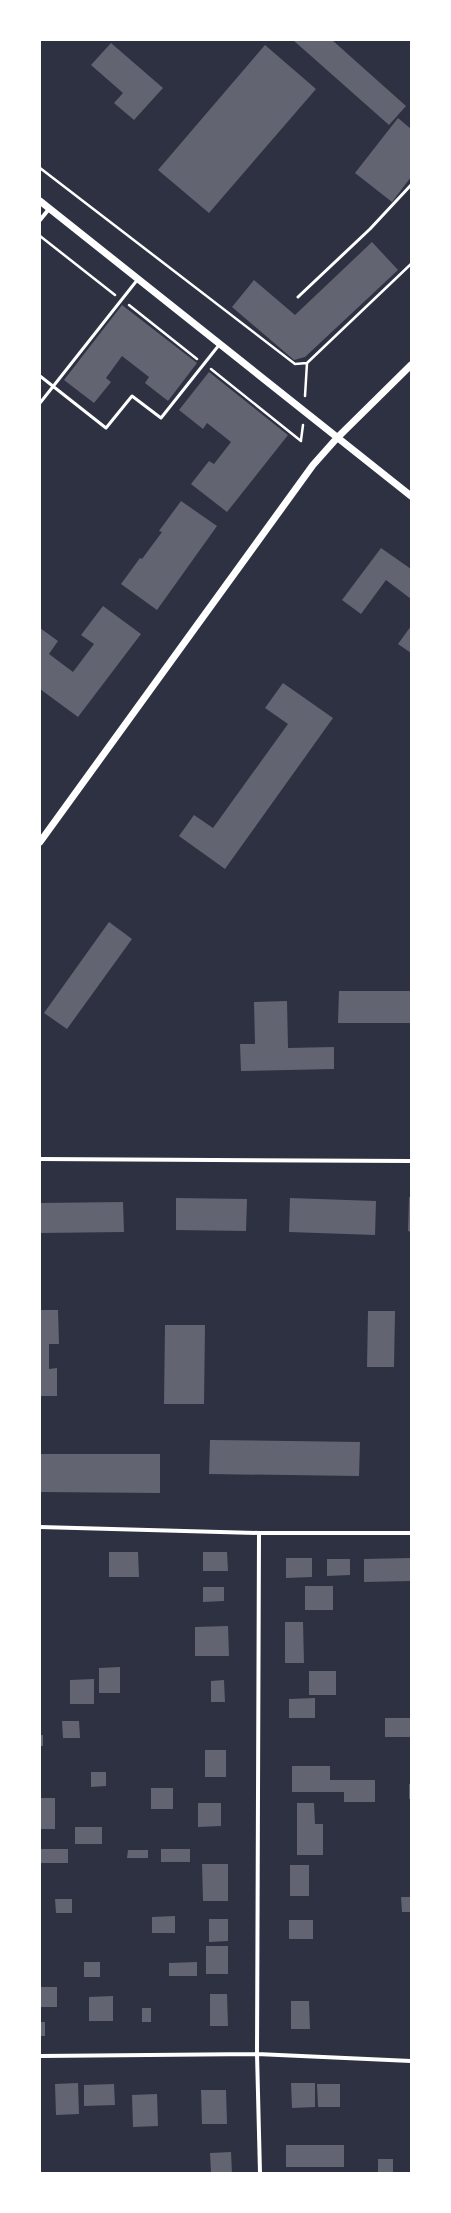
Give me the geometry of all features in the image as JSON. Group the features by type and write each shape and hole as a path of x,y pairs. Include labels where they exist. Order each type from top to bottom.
{"street":[{"path":"40,201 411,496"},
{"path":"40,220 49,208"},
{"path":"40,842 313,465 337,438 411,365"},
{"path":"40,1159 411,1161"},
{"path":"40,1527 259,1533 411,1533"},
{"path":"259,1533 257,2054 260,2173"},
{"path":"40,2056 257,2054 411,2061"}],"lane":[{"path":"298,297 370,229 411,186"},
{"path":"40,403 138,279"},
{"path":"40,376 106,428 132,396 161,418 220,344"}],"path":[{"path":"40,168 295,364 307,363 411,264"},
{"path":"40,236 302,441 307,363"}],"building":[{"path":"293,40 332,40 406,106 389,125"},
{"path":"111,43 163,88 134,120 114,103 123,93 91,65"},
{"path":"265,45 316,89 209,213 158,170"},
{"path":"398,118 411,129 411,177 392,202 355,173"},
{"path":"372,242 398,270 305,357 294,360 232,307 254,280 295,315"},
{"path":"122,305 197,363 168,401 145,383 149,377 122,356 106,378 111,382 94,403 64,380"},
{"path":"209,372 288,435 227,512 191,484 209,461 214,464 231,442 207,423 203,429 179,410"},
{"path":"181,501 217,526 157,610 121,584 162,532 159,531"},
{"path":"381,548 411,569 411,599 386,580 361,614 342,600"},
{"path":"103,606 141,634 78,717 40,689 40,628 58,641 49,654 73,672 94,644 81,635"},
{"path":"411,626 411,653 398,644"},
{"path":"283,683 333,718 225,869 179,836 194,815 213,828 288,724 265,708"},
{"path":"109,922 132,939 67,1029 44,1013"},
{"path":"339,991 411,991 411,1023 338,1023"},
{"path":"287,1001 288,1048 334,1047 334,1069 241,1071 240,1044 255,1044 254,1002"},
{"path":"409,1197 411,1197 411,1232 408,1231"},
{"path":"176,1198 247,1199 246,1231 176,1230"},
{"path":"290,1198 376,1201 375,1235 289,1232"},
{"path":"123,1202 124,1232 41,1233 40,1203"},
{"path":"40,1310 58,1310 59,1344 49,1344 49,1369 57,1368 57,1396 40,1396"},
{"path":"368,1311 395,1311 394,1367 367,1367"},
{"path":"165,1325 205,1325 204,1404 164,1404"},
{"path":"210,1440 360,1442 359,1476 209,1474"},
{"path":"40,1454 160,1454 160,1493 40,1492"},
{"path":"109,1552 138,1552 139,1577 109,1577"},
{"path":"203,1552 227,1552 228,1571 203,1571"},
{"path":"286,1558 312,1558 312,1577 286,1578"},
{"path":"411,1558 411,1581 364,1582 364,1559"},
{"path":"327,1559 350,1559 350,1575 327,1576"},
{"path":"305,1586 333,1586 333,1610 305,1610"},
{"path":"203,1587 224,1587 224,1601 203,1602"},
{"path":"285,1622 303,1622 304,1663 285,1663"},
{"path":"228,1626 229,1656 195,1656 195,1627"},
{"path":"120,1667 120,1693 99,1693 99,1668"},
{"path":"309,1671 336,1671 336,1695 309,1695"},
{"path":"94,1679 94,1704 70,1704 70,1680"},
{"path":"224,1680 225,1702 211,1702 211,1681"},
{"path":"315,1698 315,1718 289,1718 289,1699"},
{"path":"385,1718 411,1718 411,1737 385,1737"},
{"path":"62,1721 79,1721 80,1738 63,1738"},
{"path":"40,1735 43,1735 43,1746 40,1746"},
{"path":"205,1750 226,1750 226,1777 205,1777"},
{"path":"292,1766 330,1766 330,1780 375,1780 375,1802 344,1802 344,1792 292,1792"},
{"path":"91,1772 106,1772 106,1786 91,1787"},
{"path":"409,1784 411,1784 411,1799 409,1799"},
{"path":"151,1788 173,1788 173,1809 151,1809"},
{"path":"40,1798 55,1798 55,1829 40,1829"},
{"path":"198,1803 221,1803 221,1826 198,1827"},
{"path":"297,1803 314,1803 315,1824 323,1824 323,1855 297,1855"},
{"path":"75,1827 102,1827 102,1844 75,1844"},
{"path":"41,1849 68,1849 68,1863 41,1863"},
{"path":"161,1849 190,1849 190,1862 161,1862"},
{"path":"128,1850 148,1850 148,1858 127,1858"},
{"path":"202,1864 228,1864 228,1901 203,1901"},
{"path":"290,1865 309,1865 309,1896 290,1896"},
{"path":"401,1897 411,1897 411,1912 402,1912"},
{"path":"55,1899 72,1899 72,1913 56,1913"},
{"path":"175,1916 175,1933 152,1933 152,1917"},
{"path":"209,1919 228,1919 228,1941 209,1942"},
{"path":"289,1920 313,1920 313,1939 289,1939"},
{"path":"206,1946 228,1946 228,1974 206,1974"},
{"path":"84,1962 100,1962 100,1977 84,1977"},
{"path":"197,1962 197,1976 169,1976 169,1963"},
{"path":"40,1987 57,1987 57,2007 40,2007"},
{"path":"210,1994 227,1994 228,2026 210,2026"},
{"path":"113,1996 113,2021 89,2021 89,1997"},
{"path":"291,2001 309,2001 310,2029 291,2029"},
{"path":"142,2008 151,2008 151,2022 142,2022"},
{"path":"40,2022 45,2022 45,2036 40,2036"},
{"path":"78,2083 79,2114 56,2115 55,2084"},
{"path":"291,2083 315,2083 315,2107 292,2108"},
{"path":"114,2084 115,2105 84,2106 84,2085"},
{"path":"317,2084 340,2084 340,2107 318,2107"},
{"path":"201,2090 226,2090 227,2124 202,2124"},
{"path":"157,2094 158,2126 133,2127 132,2095"},
{"path":"286,2145 344,2145 344,2167 286,2167"},
{"path":"231,2152 232,2173 211,2173 210,2153"},
{"path":"378,2159 393,2159 393,2173 378,2173"}]}
